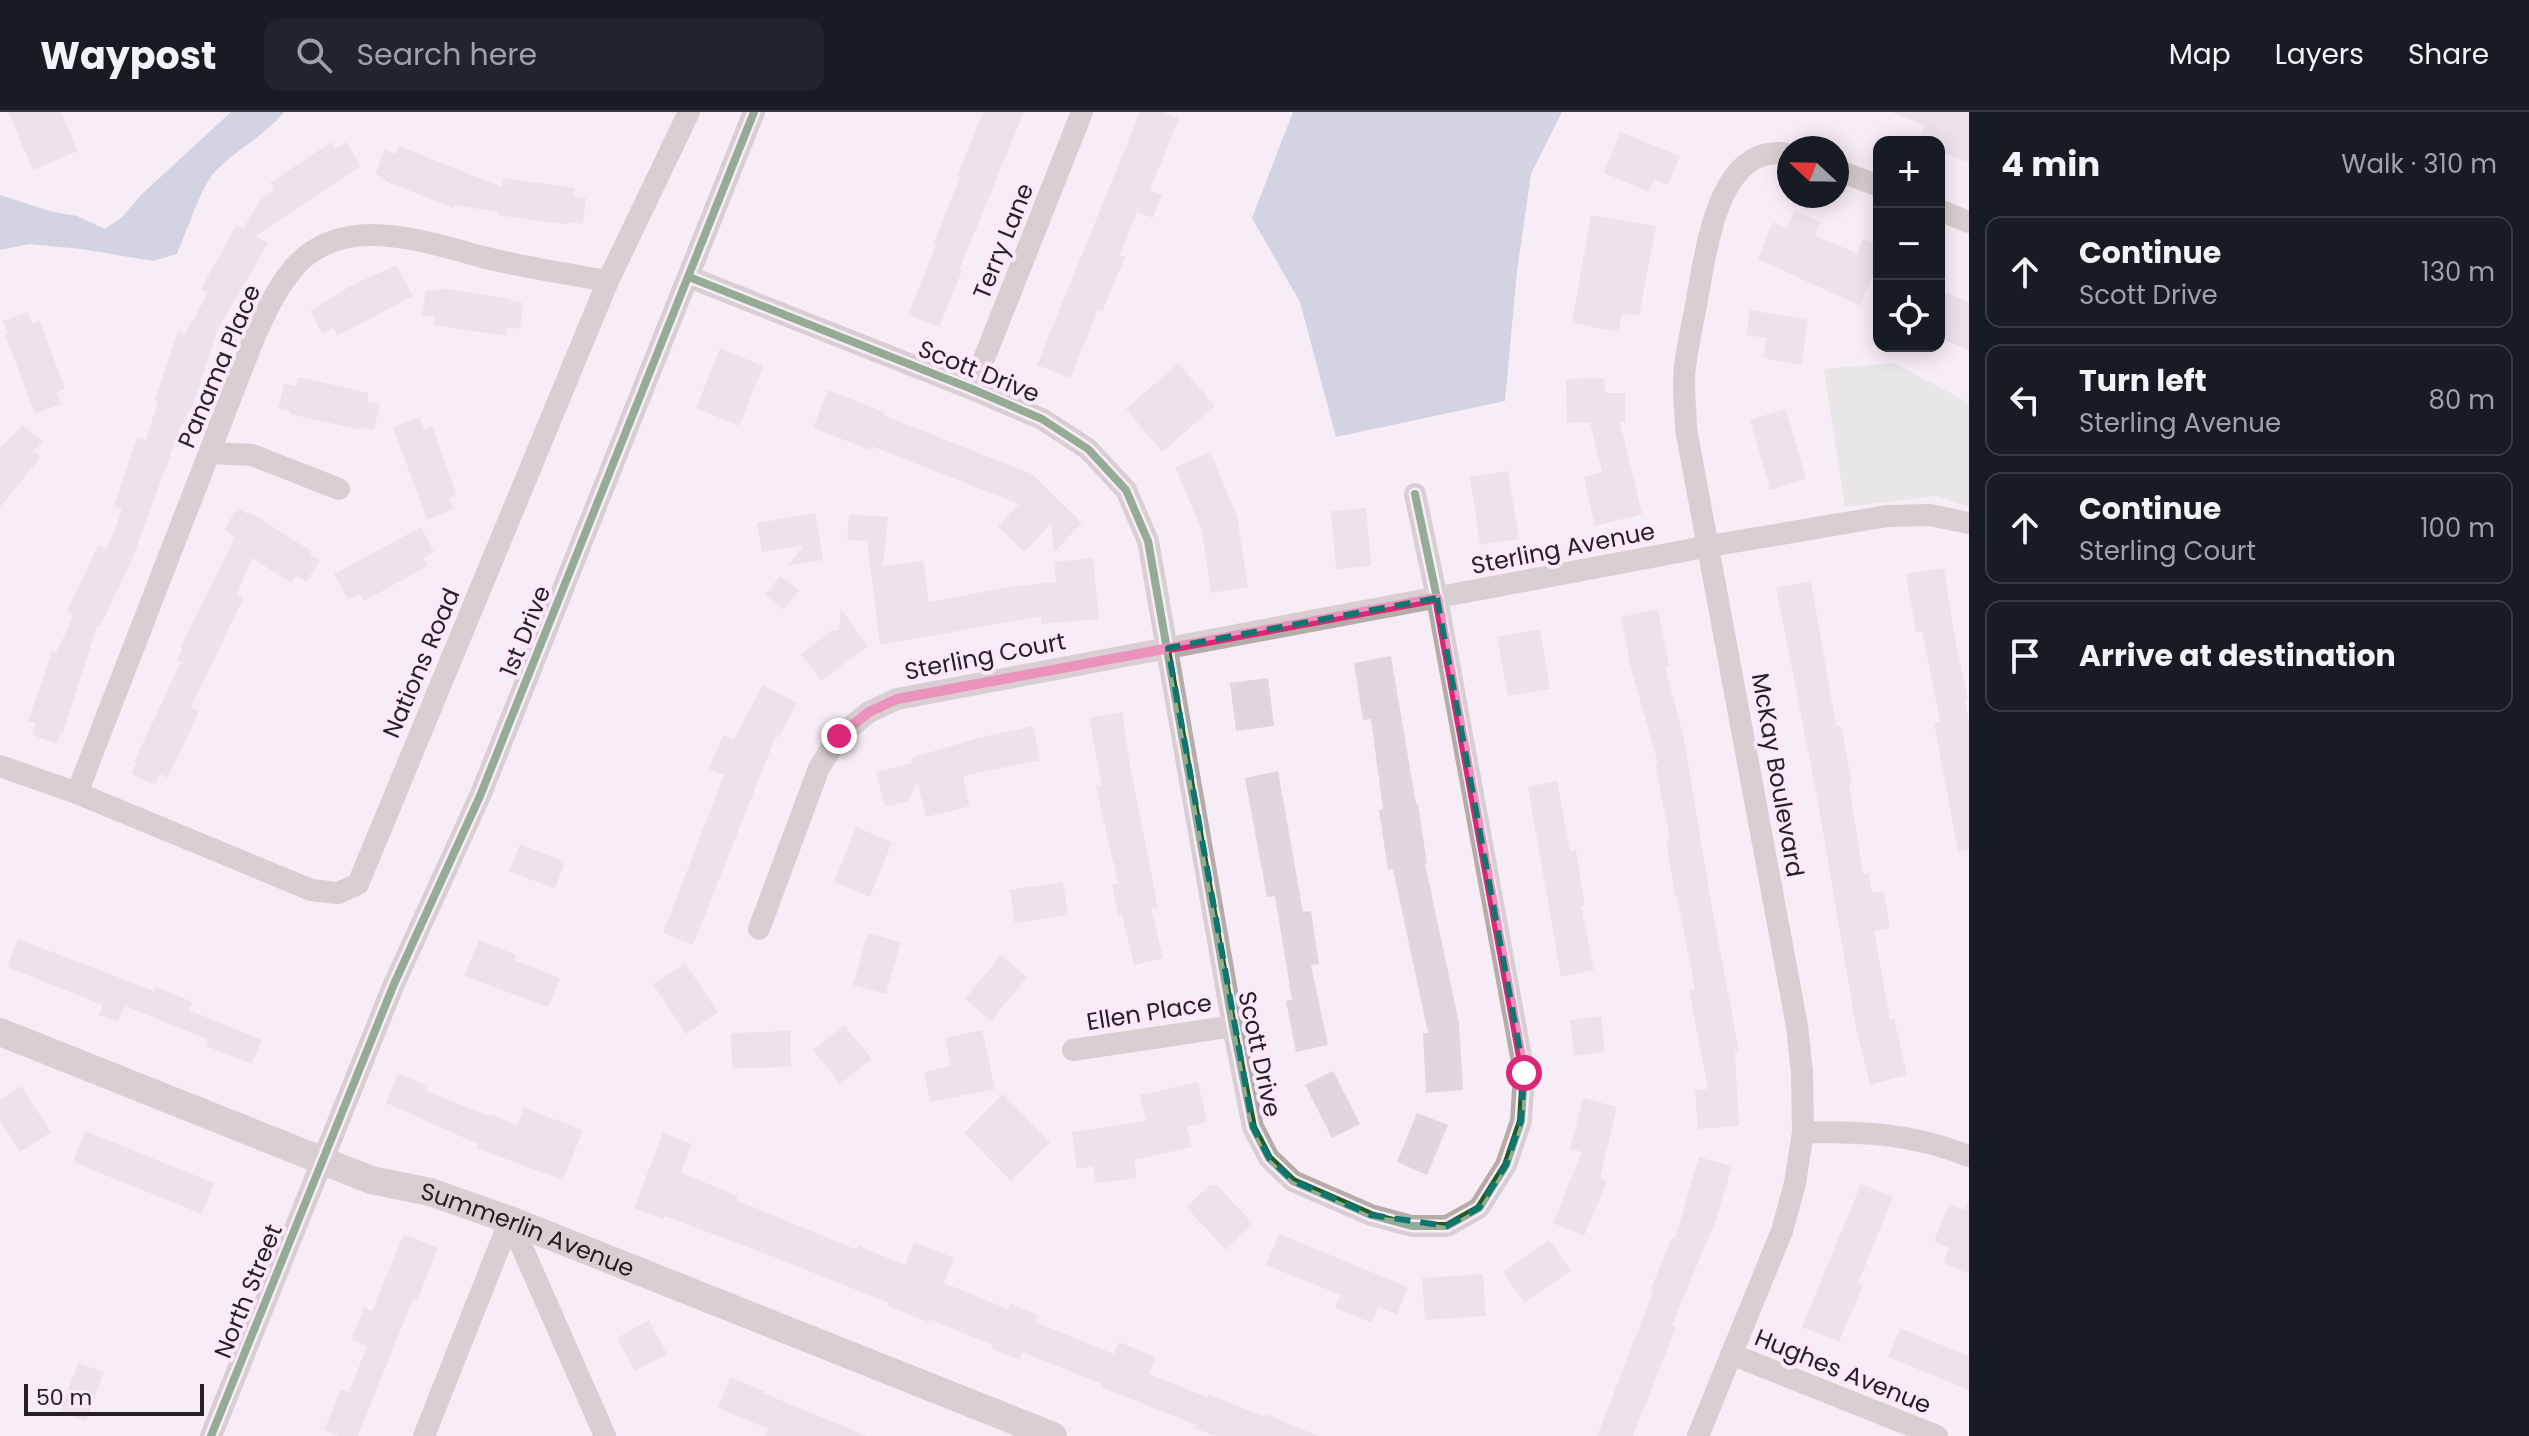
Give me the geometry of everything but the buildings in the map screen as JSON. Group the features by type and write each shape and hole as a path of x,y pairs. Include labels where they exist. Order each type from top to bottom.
{"street":[{"name":"Nations Road","path":"0,766 77,793 311,890 338,893 358,884 608,281 689,112"},
{"name":"1st Drive","path":"322,1160 394,984 480,796 754,112"},
{"name":"Terry Lane","path":"972,389 1082,112"},
{"name":"McKay Boulevard","path":"1698,1436 1782,1231 1795,1183 1803,1132 1797,1026 1686,429 1684,369 1712,221 1727,188 1745,165 1766,153 1777,153"},
{"path":"1849,175 1873,184"},
{"path":"1945,212 1969,222"},
{"name":"Panama Place","path":"77,793 268,306 292,270 312,251 323,246 346,237 382,234 421,240 490,259 608,281"},
{"name":"Scott Drive","path":"689,277 1042,419 1088,449 1126,490 1148,541 1253,1127 1269,1158 1293,1181 1371,1215 1412,1226 1447,1226 1479,1208 1506,1165 1521,1121 1524,1073 1415,494"},
{"path":"210,453 252,455 339,489"},
{"name":"Sterling Avenue","path":"1168,648 1710,546 1887,516 1930,515 1969,523"},
{"name":"Sterling Court","path":"759,929 819,768 839,736 869,712 897,699 1168,648"},
{"name":"Ellen Place","path":"1073,1050 1233,1026"},
{"name":"Summerlin Avenue","path":"0,1032 371,1180 430,1192 510,1220 1053,1436"},
{"path":"1803,1132 1871,1132 1905,1136 1969,1156"},
{"name":"North Street","path":"211,1436 322,1160"},
{"path":"424,1436 510,1220"},
{"path":"510,1220 605,1436"},
{"name":"Hughes Avenue","path":"1731,1354 1937,1436"}],"highlighted area":[{"path":"1437,598 1524,1073 1521,1121 1506,1165 1479,1208 1447,1226 1371,1215 1293,1181 1269,1158 1253,1127 1168,648"}],"shaded area":[{"path":"1894,363 1969,403 1969,507 1936,496 1845,507 1824,369"}],"water":[{"path":"231,112 284,112 213,174 198,201 177,254 153,261 29,244 0,250 0,195 53,212 77,216 105,229 122,217 142,194"},
{"path":"1293,112 1562,112 1531,174 1517,271 1505,401 1336,437 1300,302 1252,218"}],"cycle path":[{"path":"211,1436 394,984 480,796 754,112"},
{"path":"689,277 1042,419 1088,449 1126,490 1148,541 1253,1127 1269,1158 1293,1181 1371,1215 1412,1226 1447,1226 1479,1208 1506,1165 1521,1121 1524,1073 1415,494"}],"route":[{"path":"839,736 869,712 897,699 1437,598 1524,1073"}]}
